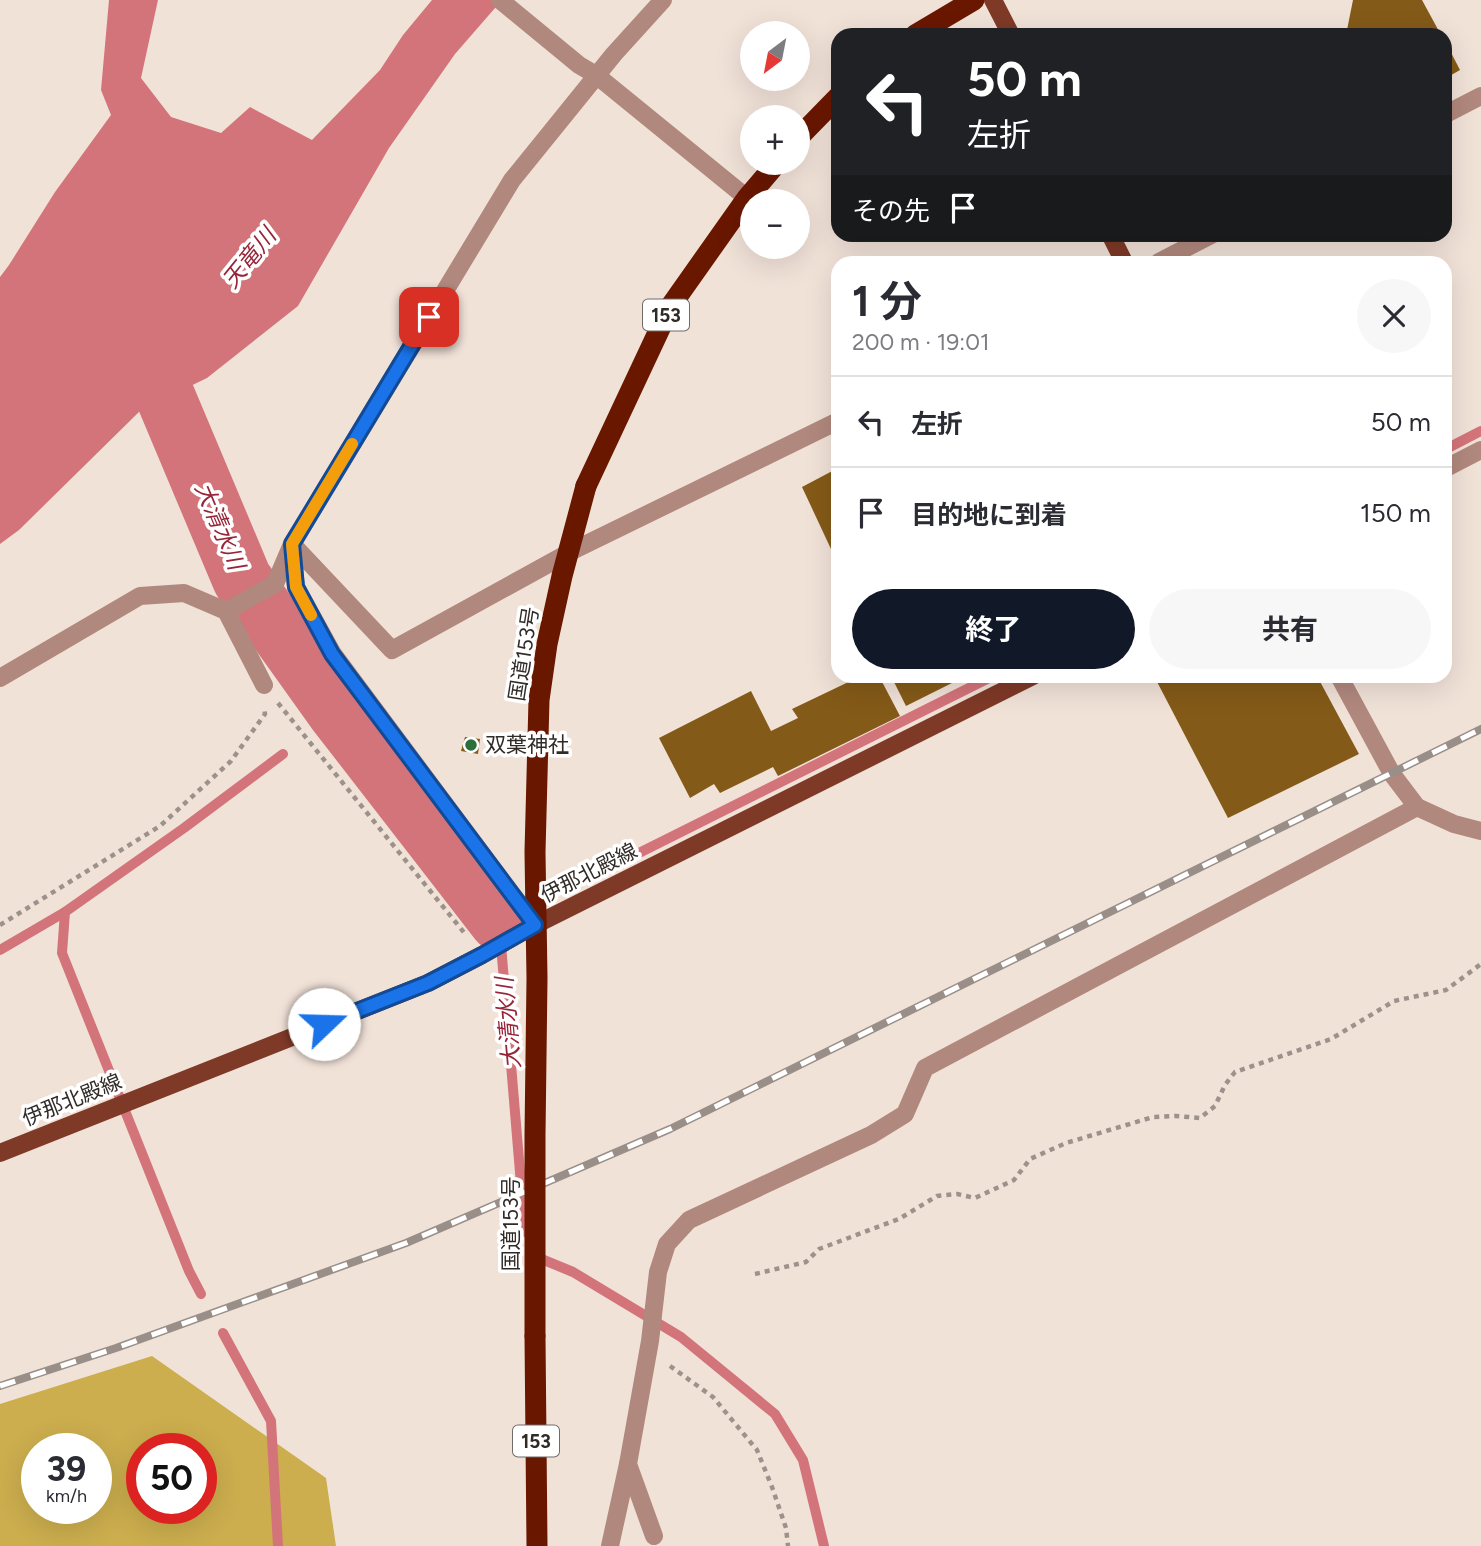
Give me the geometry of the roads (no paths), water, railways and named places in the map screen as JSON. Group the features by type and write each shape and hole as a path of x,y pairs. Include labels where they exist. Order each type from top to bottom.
{"highway":[{"path":"927,28 974,0"},
{"path":"810,126 831,104"},
{"name":"国道153号","path":"755,189 767,175"},
{"name":"国道153号","path":"537,1546 535,852 539,701 547,644 586,485 670,307 740,208"}],"main road":[{"path":"993,0 1007,28"},
{"name":"伊那北殿線","path":"0,1153 428,983 528,929 1019,683"}],"street":[{"path":"500,0 740,192"},
{"path":"226,611 275,584 292,544 512,180 596,75 663,0"},
{"path":"1452,111 1481,96"},
{"path":"1171,256 1198,242"},
{"path":"292,544 393,650 570,552 831,424"},
{"path":"1452,465 1481,450"},
{"path":"292,544 296,587 332,654 528,929"},
{"path":"0,678 140,596 184,593 226,611 264,685"},
{"path":"1343,683 1392,774 1417,807 1454,824 1481,831"},
{"path":"610,1546 649,1346 658,1272 667,1244 689,1220 871,1135 905,1114 925,1069 1417,807"},
{"path":"628,1464 654,1536"}],"water":[{"name":"天竜川","path":"109,0 158,0 141,78 171,117 221,133 250,107 312,140 380,70 403,35 432,0 502,0 455,54 389,148 298,306 207,378 141,410 19,530 0,544 0,277 55,192 111,115 101,90"}],"waterway":[{"name":"大清水川","path":"155,372 242,579 337,712 499,921"},
{"path":"1452,446 1481,431"},
{"path":"605,870 979,683"},
{"path":"324,721 337,712"},
{"path":"201,1294 189,1271 62,953 65,912 283,754"},
{"path":"0,950 65,912"},
{"name":"大清水川","path":"507,917 499,921 525,1232"},
{"name":"大清水川","path":"534,1256 573,1272 681,1337 775,1414 803,1460 824,1546"},
{"path":"223,1333 271,1421 278,1546"}],"railway":[{"path":"0,1386 116,1348 406,1243 670,1129 1481,729"}],"place":[{"name":"双葉神社","path":"471,745"}]}
